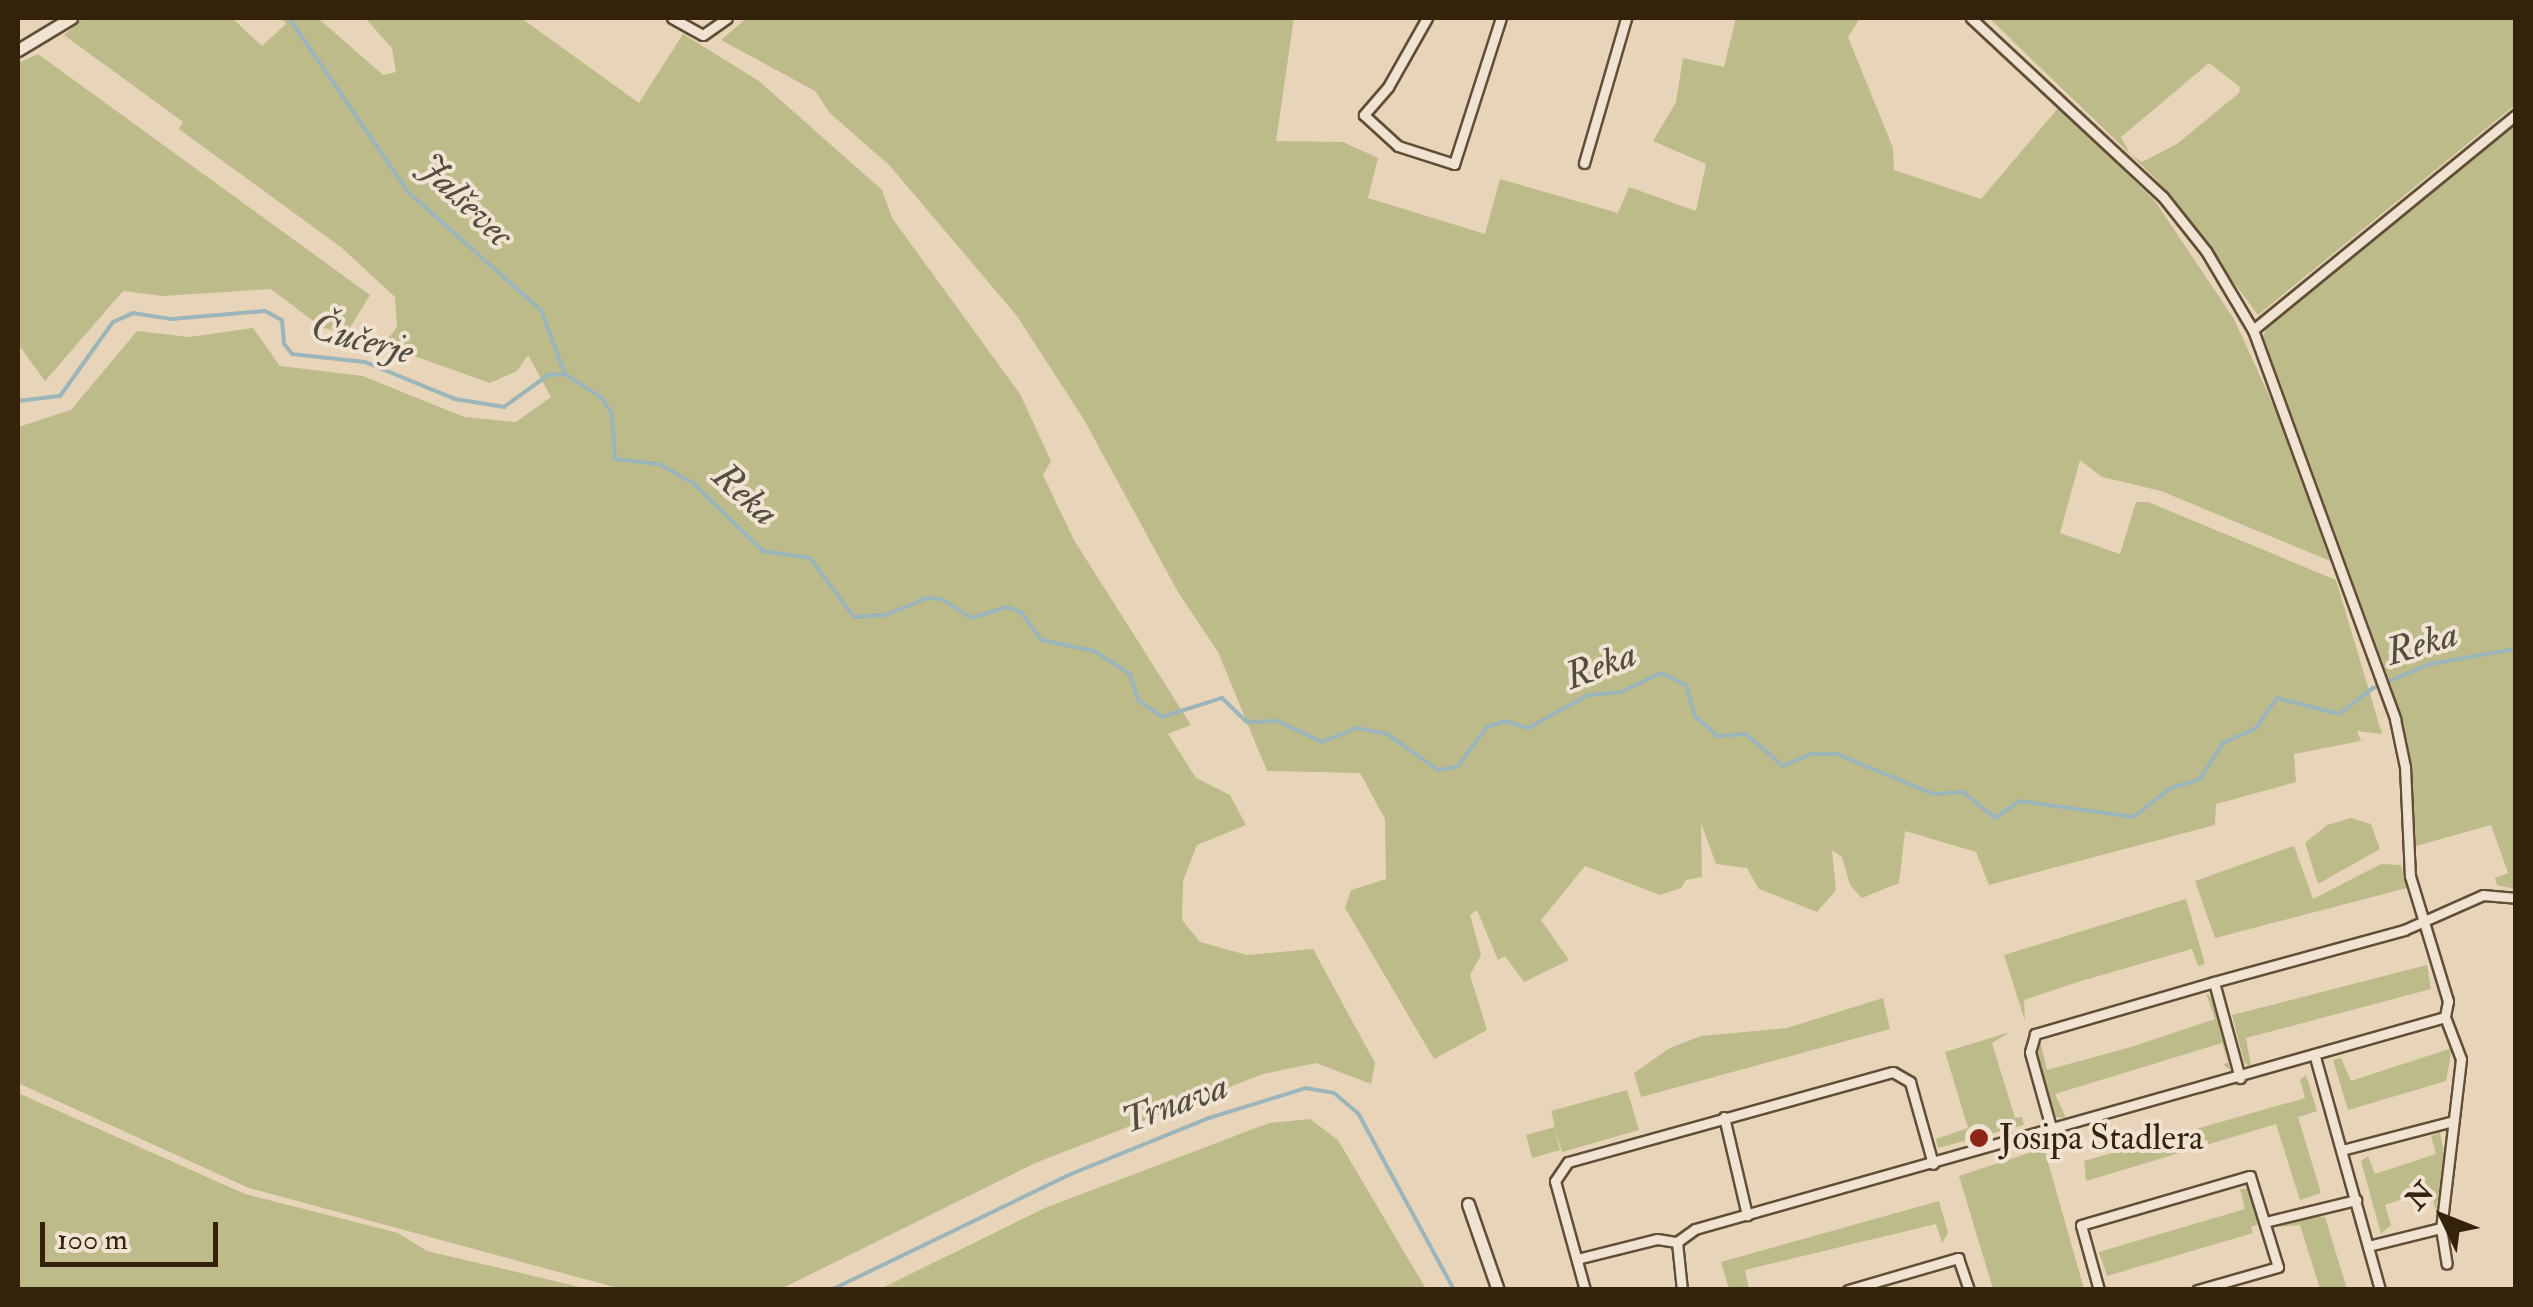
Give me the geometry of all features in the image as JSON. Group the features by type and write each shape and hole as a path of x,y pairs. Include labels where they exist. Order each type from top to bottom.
{"street":[{"path":"18,50 71,18"},
{"path":"672,18 703,35 728,18"},
{"path":"1426,18 1388,87 1364,115 1398,146 1454,164 1502,18"},
{"path":"1584,163 1626,18"},
{"path":"1972,18 2163,197 2206,251 2253,330 2282,394 2386,697 2406,767 2408,862 2448,1001 2445,1017"},
{"path":"2253,330 2516,115"},
{"path":"2052,1131 2030,1052 2035,1034 2424,922 2483,895 2516,898"},
{"path":"2214,982 2240,1078"},
{"path":"1577,1259 1658,1239 1677,1242 1695,1229 2445,1017"},
{"path":"2445,1017 2455,1029 2461,1060 2441,1228 2447,1264"},
{"path":"2315,1056 2380,1290"},
{"path":"1585,1290 1557,1170 1724,1117 1900,1073 1910,1082 1933,1164"},
{"path":"1724,1117 1747,1214"},
{"path":"2342,1150 2453,1122"},
{"path":"2099,1290 2081,1224 2250,1176 2278,1267 2197,1290"},
{"path":"2265,1222 2356,1200"},
{"path":"1468,1204 1498,1290"},
{"path":"2368,1246 2441,1228"},
{"path":"1677,1242 1682,1290"},
{"path":"1848,1290 1958,1258 1969,1290"}],"shaded area":[{"path":"84,18 232,18 262,46 286,24 282,18 318,18 383,75 396,72 392,48 365,18 521,18 639,103 683,34 759,81 882,190 892,218 1020,394 1051,461 1043,475 1074,540 1191,725 1168,734 1196,778 1230,795 1246,825 1197,845 1183,881 1182,920 1200,942 1247,955 1313,949 1375,1063 1371,1084 1316,1063 1263,1074 1033,1164 781,1289 625,1290 249,1188 18,1083 18,427 71,410 137,331 189,337 253,328 280,366 363,376 464,417 516,422 551,397 528,355 517,371 490,383 383,345 397,327 395,297 342,248 179,129 183,122 64,35"},
{"path":"747,18 1294,18 1276,141 1343,142 1378,158 1368,198 1485,234 1500,179 1618,213 1629,187 1696,211 1706,164 1653,141 1676,102 1683,58 1724,67 1736,18 1860,18 1848,37 1893,148 1894,170 1981,199 2059,107 2155,201 2234,319 2276,411 2330,561 2161,491 2102,477 2080,460 2060,533 2120,554 2136,502 2148,502 2336,580 2382,734 2357,731 2361,741 2294,754 2296,782 2216,804 2215,825 1989,885 1976,852 1905,831 1899,883 1862,898 1850,885 1842,857 1832,850 1836,890 1817,912 1759,889 1747,868 1716,864 1701,823 1702,877 1686,880 1681,888 1660,895 1585,866 1541,920 1569,960 1524,982 1505,956 1498,960 1477,910 1470,915 1481,955 1470,975 1487,1030 1434,1059 1345,908 1351,890 1386,879 1385,819 1360,773 1267,771 1218,652 1178,592 1083,418 1017,316 890,166 830,113 815,91 721,40"},
{"path":"1989,18 2515,18 2515,105 2258,315 2157,180 2130,154","holes":["2209,63 2240,87 2239,93 2177,144 2142,162 2130,154 2121,137"]},
{"path":"38,54 370,295 346,334 321,327 271,289 162,296 123,291 45,381 18,344 18,63"},
{"path":"2515,124 2515,889 2497,885 2495,878 2508,873 2491,825 2416,846 2410,761 2392,688 2263,336 2270,321"},
{"path":"2351,818 2371,824 2380,849 2318,884 2305,843 2327,825"},
{"path":"2294,846 2313,899 2381,864 2401,865 2407,888 2215,938 2195,881"},
{"path":"2186,899 2205,964 2198,966 2192,949 2081,981 2024,1000 2025,1021 2004,955"},
{"path":"2427,965 2431,989 2246,1038 2251,1067 2244,1062 2232,1015"},
{"path":"2206,993 2213,999 2230,1070 2223,1064 2228,1063 2222,1043 2055,1094 2066,1118 2056,1117 2036,1050 2040,1040 2047,1070 2131,1047 2215,1019"},
{"path":"1883,998 1890,1029 1641,1097 1634,1073 1670,1048 1701,1036 1787,1028"},
{"path":"2010,1032 1992,1043 2015,1118 2022,1117 2024,1125 1938,1148 1936,1139 1968,1128 1945,1052"},
{"path":"2452,1048 2446,1081 2348,1110 2333,1060 2341,1058 2351,1081"},
{"path":"2306,1075 2317,1111 2298,1117 2321,1193 2300,1200 2276,1124 2086,1181 2084,1161 2305,1098 2300,1080"},
{"path":"1627,1090 1639,1130 1562,1152 1555,1129 1560,1150 1532,1158 1526,1135 1555,1127 1551,1111"},
{"path":"18,1093 245,1194 398,1233 427,1251 588,1289 18,1289"},
{"path":"1310,1119 1338,1140 1426,1289 880,1289 1045,1208 1269,1123"},
{"path":"2440,1132 2445,1159 2436,1210 2429,1190 2385,1205 2391,1225 2381,1234 2361,1161 2368,1156 2375,1174 2436,1154 2431,1136"},
{"path":"2044,1148 2084,1289 1993,1289 1959,1176"},
{"path":"2240,1189 2247,1189 2259,1224 2251,1227 2253,1233 2107,1276 2099,1252 2245,1209"},
{"path":"1939,1201 1948,1233 1942,1243 1936,1224 1745,1270 1749,1289 1729,1289 1721,1262"},
{"path":"2308,1216 2325,1217 2347,1289 2320,1289 2300,1225 2279,1227"}],"waterway":[{"name":"Jalševec","path":"289,18 409,193 541,310 565,374"},
{"name":"Čučerje","path":"18,401 60,396 113,322 133,313 172,319 265,311 282,320 284,344 292,354 365,362 455,399 504,407 548,375 565,374"},
{"name":"Reka","path":"565,374 602,398 612,414 615,459 659,464 693,483 763,551 810,558 854,617 886,615 927,598 942,599 971,618 1007,607 1021,612 1041,640 1094,651 1130,674 1138,700 1162,717 1222,698 1247,722 1278,721 1322,742 1357,728 1387,734 1438,770 1457,767 1487,727 1505,721 1528,728 1588,695 1621,692 1661,673 1686,685 1695,716 1717,736 1746,734 1783,766 1811,754 1837,754 1933,794 1963,792 1995,818 2019,801 2133,817 2171,788 2200,779 2223,743 2256,728 2277,698 2339,714 2373,688 2430,664 2516,649"},
{"name":"Trnava","path":"831,1290 1071,1174 1209,1118 1306,1088 1334,1093 1358,1113 1454,1290"}],"place":[{"name":"Josipa Stadlera","path":"1979,1138"}]}
